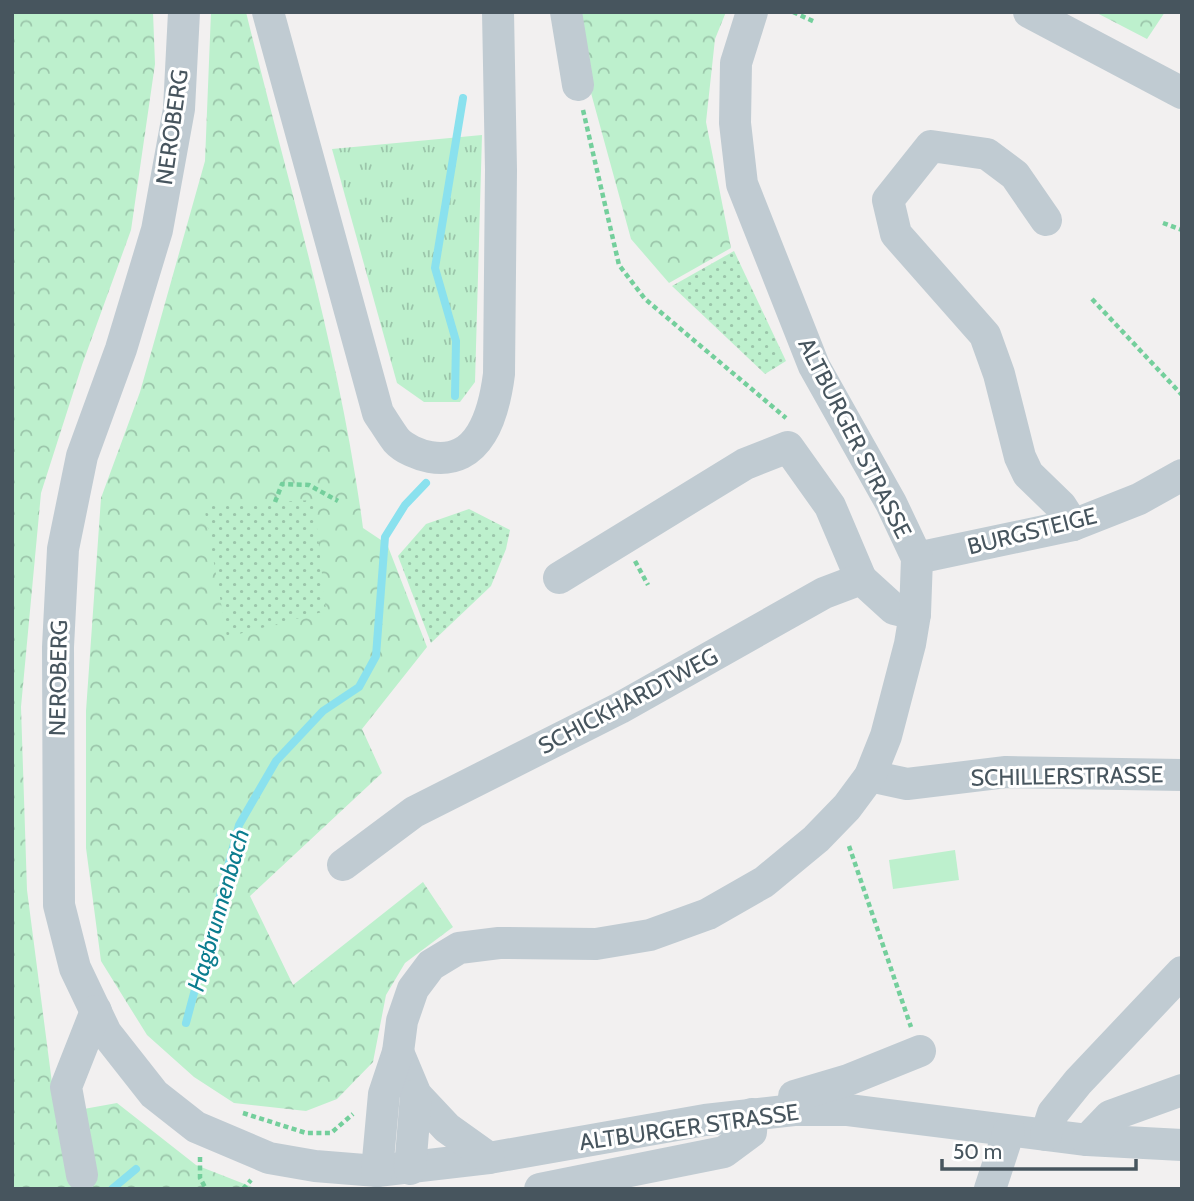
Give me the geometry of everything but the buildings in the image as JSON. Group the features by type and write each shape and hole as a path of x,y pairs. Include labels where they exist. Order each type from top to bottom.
{"street":[{"name":"NEROBERG","path":"184,12 179,109 157,230 121,349 82,456 63,549 57,701 59,905 75,968 106,1033 154,1094 196,1127 269,1158 315,1166 377,1171"},
{"path":"268,12 379,413 398,443 421,456 442,459 465,452 486,429 497,393 501,170 498,12"},
{"path":"566,12 578,85"},
{"name":"ALTBURGER STRASSE","path":"752,12 736,63 735,123 742,184 814,366 891,503 917,558 915,614 902,681 870,776 816,839 764,882 708,914 650,934 596,944 499,943 459,948 431,965 413,989 402,1021 398,1052 384,1094 377,1171 489,1158 752,1114 794,1110 848,1110 1087,1140 1182,1145"},
{"path":"1029,12 1182,93"},
{"path":"1046,220 1015,175 987,154 931,146 888,200 896,234 985,335 999,374 1020,457 1028,474 1061,506 1073,524"},
{"path":"559,578 745,464 788,433 831,506 861,579 894,609 915,614"},
{"name":"BURGSTEIGE","path":"917,558 1073,524 1139,499 1182,475"},
{"name":"SCHICKHARDTWEG","path":"343,865 414,812 621,708 824,593 861,579"},
{"name":"SCHILLERSTRASSE","path":"870,776 906,784 1006,772 1182,775"},
{"path":"1046,1135 1053,1113 1078,1082 1182,972"},
{"path":"82,1175 66,1087 96,1011"},
{"path":"794,1110 794,1096 848,1080 920,1051"},
{"path":"398,1052 416,1095 447,1128 489,1158"},
{"path":"1087,1140 1110,1116 1182,1090"},
{"path":"410,1169 416,1095"},
{"path":"540,1189 724,1152 751,1132 752,1114"},
{"path":"990,1189 1009,1131"}],"path":[{"path":"793,12 815,22"},
{"path":"578,85 618,265 645,299 788,433"},
{"path":"1163,223 1182,230"},
{"path":"1092,299 1182,395"},
{"path":"275,502 282,484 309,485 338,501"},
{"path":"632,555 649,586"},
{"path":"856,835 849,845 920,1051"},
{"path":"206,1189 200,1178 198,1159 228,1108 306,1133 331,1133 354,1113 357,1104"}],"green space":[{"path":"12,12 153,12 155,64 131,230 82,365 41,493 21,707 27,890 56,1114 117,1103 196,1165 257,1189 12,1189"},
{"path":"211,12 246,12 327,333 363,528 387,544 427,647 362,729 382,773 250,896 293,985 423,882 453,927 405,963 386,995 373,1062 337,1099 306,1111 234,1103 194,1077 147,1035 101,961 86,848 86,711 101,498 140,392 205,161"},
{"path":"576,12 726,12 715,39 706,122 731,248 669,283 631,239 588,82"},
{"path":"1095,12 1165,12 1147,39"},
{"path":"482,135 475,382 460,402 424,402 397,383 332,149"},
{"path":"734,251 786,361 765,374 672,286"},
{"path":"314,500 326,611 227,637 204,506"},
{"path":"469,509 510,530 506,549 491,586 431,643 398,556 426,524"},
{"path":"955,850 959,880 893,889 889,860"}],"waterway":[{"name":"Hagbrunnenbach","path":"455,396 456,341 435,268 463,98"},
{"name":"Hagbrunnenbach","path":"186,1023 239,825 276,761 323,711 359,687 376,656 385,537 405,505 426,483"},
{"name":"Hagbrunnenbach","path":"112,1189 136,1169"}]}
